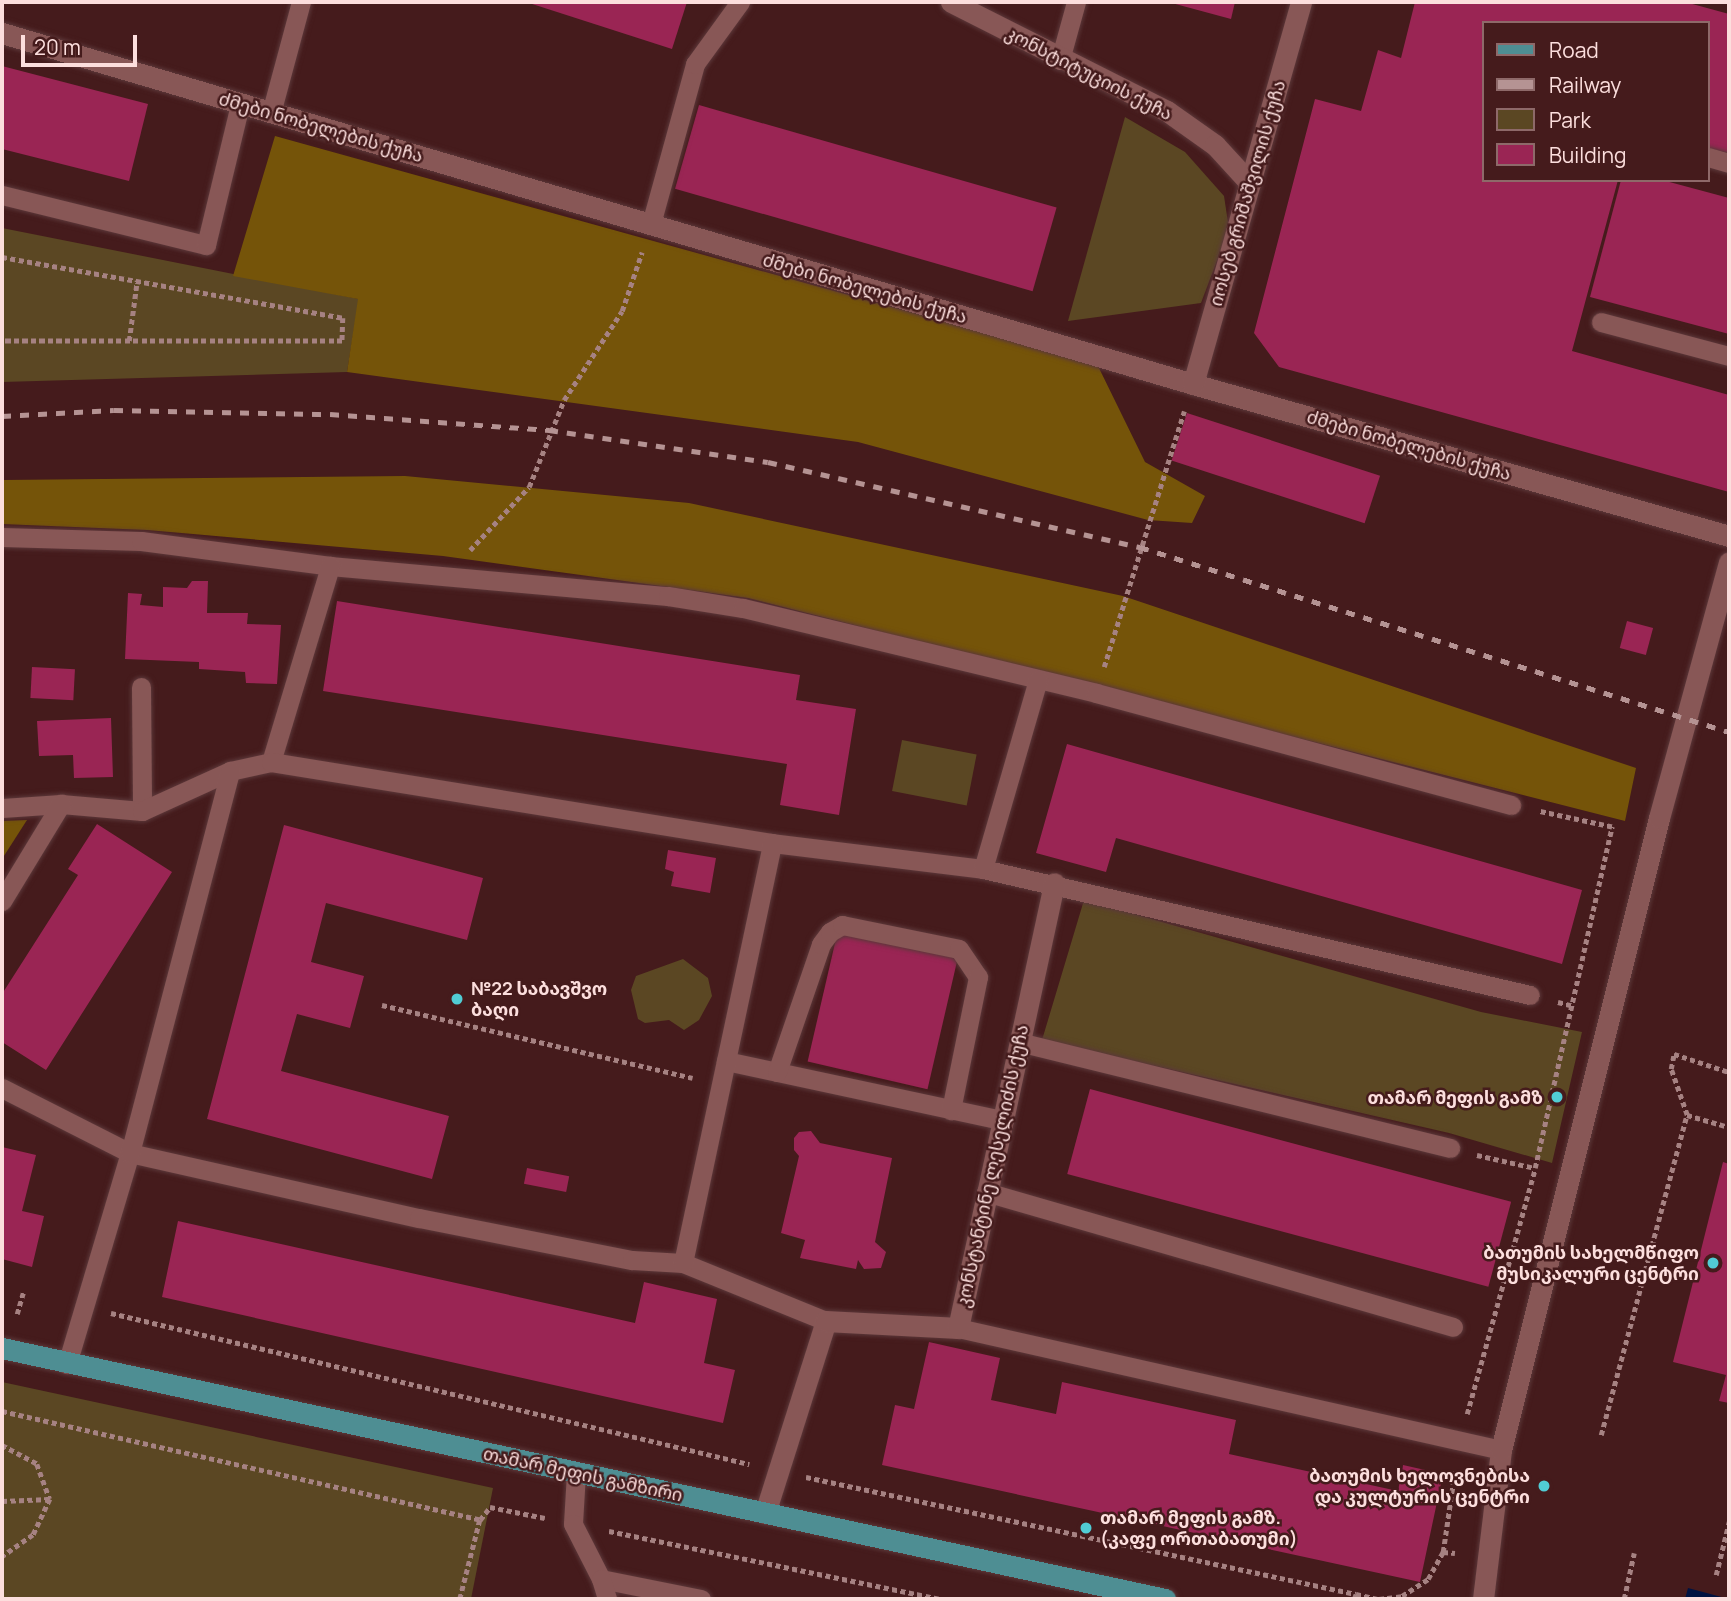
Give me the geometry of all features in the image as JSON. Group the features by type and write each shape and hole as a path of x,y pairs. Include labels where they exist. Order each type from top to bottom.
{"main road":[{"name":"თამარ მეფის გამზირი","path":"2,1348 1165,1599"}],"street":[{"name":"კონსტიტუციის ქუჩა","path":"951,2 1060,60 1167,111 1215,145 1250,183"},
{"name":"იოსებ გრიშაშვილის ქუჩა","path":"1193,384 1301,2"},
{"name":"ძმები ნობელების ქუჩა","path":"2,33 1193,384 1729,536"},
{"path":"1483,1599 1501,1450 1642,884 1729,562"},
{"name":"კონსტანტინე ლესელიძის ქუჩა","path":"826,1321 958,1328 1054,883"},
{"path":"765,1513 826,1321"}],"lane":[{"path":"271,113 301,2"},
{"path":"651,225 695,64 740,2"},
{"path":"1060,60 1076,2"},
{"path":"2,195 206,245 240,104"},
{"path":"1710,158 1729,163"},
{"path":"1601,322 1729,356"},
{"path":"2,537 141,541 330,566 447,573 667,596 743,608 1096,693 1511,805"},
{"path":"271,762 330,566"},
{"path":"983,869 1038,680"},
{"path":"141,687 142,811"},
{"path":"2,808 61,804 142,811 230,771 271,762 772,843 983,869 1054,883 1530,995"},
{"path":"67,1364 130,1153 230,771"},
{"path":"2,901 61,804"},
{"path":"683,1263 772,843"},
{"path":"777,1072 821,944 830,932 842,925 959,949 978,977 951,1110"},
{"path":"1019,1042 1450,1148"},
{"path":"726,1061 1001,1120"},
{"path":"2,1088 130,1153 419,1218 632,1260 683,1263 826,1321"},
{"path":"986,1192 1453,1327"},
{"path":"958,1328 1501,1450"},
{"path":"576,1473 573,1524 601,1579 607,1599"},
{"path":"601,1579 701,1599"}],"path":[{"path":"447,573 529,487 564,400 622,311 651,225"},
{"path":"2,257 343,318 342,341 2,341"},
{"path":"129,341 138,282"},
{"path":"1096,693 1123,596 1193,384"},
{"path":"85,1307 778,1471 1355,1596 1378,1599 1402,1596 1428,1579 1443,1552 1460,1440 1535,1168 1612,827 1511,805"},
{"path":"382,1005 721,1084"},
{"path":"1601,1435 1687,1115 1671,1069 1674,1054 1729,1072"},
{"path":"1687,1115 1729,1127"},
{"path":"1450,1148 1535,1168"},
{"path":"17,1314 23,1293"},
{"path":"2,1411 480,1520"},
{"path":"2,1445 37,1464 50,1499 33,1535 2,1558"},
{"path":"2,1501 50,1499"},
{"path":"460,1599 480,1520 489,1507 940,1599"},
{"path":"1716,1575 1729,1522"},
{"path":"1443,1552 1455,1553"},
{"path":"1624,1599 1634,1553"}],"green space":[{"path":"1125,117 1185,152 1224,196 1229,229 1201,303 1068,321"},
{"path":"2,228 359,299 347,372 2,382"},
{"path":"902,740 977,755 967,806 892,791"},
{"path":"1084,900 1481,1012 1582,1032 1552,1163 1449,1133 1042,1040"},
{"path":"683,959 708,978 712,996 699,1020 684,1030 669,1020 645,1023 638,1019 631,990 636,976"},
{"path":"2,1382 493,1488 471,1599 2,1599"}],"shaded area":[{"path":"275,136 1097,364 1145,462 1205,496 1192,523 1148,520 858,442 347,372 358,299 233,276"},
{"path":"405,476 689,503 1123,596 1636,768 1625,821 748,598 443,556 147,530 2,524 2,480"},
{"path":"27,820 2,859 2,821"}],"water":[{"path":"1688,1588 1729,1599 1685,1599"}],"building":[{"path":"526,2 687,2 672,49"},
{"path":"1168,2 1235,2 1231,19"},
{"path":"1415,2 1685,2 1729,14 1729,153 1710,148 1710,21 1482,21 1482,182 1617,182 1572,351 1729,395 1729,492 1279,367 1254,333 1315,99 1361,111 1378,50 1401,58"},
{"path":"2,66 148,104 129,181 2,149"},
{"path":"699,105 1057,208 1033,291 675,189"},
{"path":"1620,182 1669,182 1729,198 1729,334 1590,297"},
{"path":"1187,413 1380,476 1365,523 1172,461"},
{"path":"192,581 208,581 207,613 248,613 247,624 281,625 277,684 246,683 245,672 199,669 199,662 125,659 128,593 142,594 140,605 163,607 163,587 187,588"},
{"path":"337,601 800,675 796,700 856,709 839,815 780,805 787,764 323,691"},
{"path":"1627,621 1653,628 1646,655 1620,648"},
{"path":"32,667 75,669 73,700 30,698"},
{"path":"111,718 113,777 74,778 73,755 39,756 37,721"},
{"path":"1067,744 1582,890 1562,964 1116,838 1106,872 1036,853"},
{"path":"97,824 172,872 46,1070 2,1042 2,994 78,875 68,869"},
{"path":"284,825 483,878 467,940 326,903 311,962 364,976 350,1028 297,1014 281,1071 449,1116 432,1179 207,1119"},
{"path":"668,850 716,858 710,893 671,886 674,872 665,869"},
{"path":"838,930 958,958 927,1089 808,1062"},
{"path":"1090,1089 1511,1202 1488,1287 1067,1174"},
{"path":"811,1131 820,1143 892,1158 875,1242 886,1252 881,1268 864,1269 858,1260 856,1269 800,1258 805,1240 781,1233 799,1156 794,1150 794,1138 799,1132"},
{"path":"2,1147 36,1155 22,1211 44,1216 32,1267 2,1259"},
{"name":"ბათუმის სახელმწიფო მუსიკალური ცენტრი","path":"1723,1162 1729,1164 1729,1403 1719,1401 1726,1375 1673,1362"},
{"path":"527,1168 569,1176 566,1192 524,1184"},
{"path":"178,1221 635,1323 644,1282 717,1299 704,1363 735,1370 723,1423 162,1297"},
{"path":"929,1342 1000,1358 991,1400 1056,1414 1062,1382 1236,1420 1229,1454 1398,1491 1403,1465 1443,1474 1420,1582 882,1465 895,1405 914,1409"}],"railway":[{"path":"2,416 114,410 330,414 549,430 768,462 1140,547 1729,732"}],"place":[{"name":"№22 საბავშვო ბაღი","path":"457,999"},
{"name":"თამარ მეფის გამზ","path":"1557,1097"},
{"name":"ბათუმის სახელმწიფო მუსიკალური ცენტრი","path":"1713,1263"},
{"name":"ბათუმის ხელოვნებისა და კულტურის ცენტრი","path":"1544,1486"},
{"name":"თამარ მეფის გამზ. (კაფე ორთაბათუმი)","path":"1086,1528"}]}
